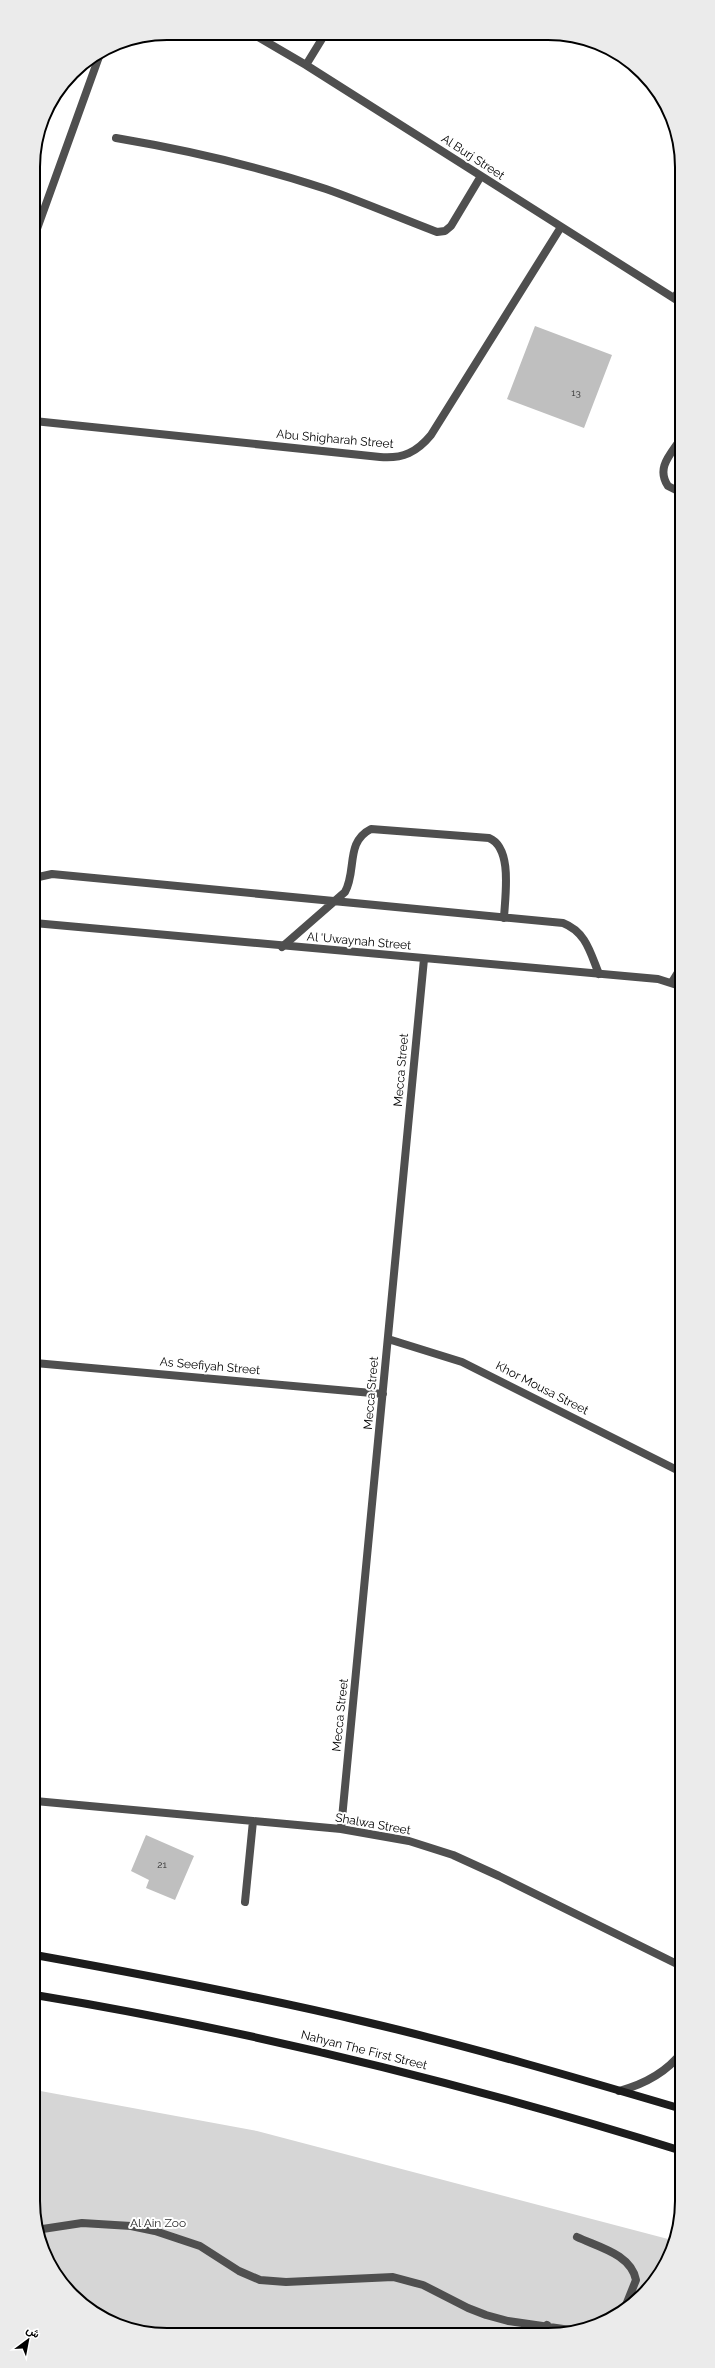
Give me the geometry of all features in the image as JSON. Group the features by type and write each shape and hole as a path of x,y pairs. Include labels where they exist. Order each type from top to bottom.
{"main road":[{"path":"40,1956 142,1974 366,2022 493,2054 675,2107"},
{"name":"Nahyan The First Street","path":"40,1996 191,2023 351,2059 460,2087 675,2149"}],"street":[{"name":"Al Burj Street","path":"263,40 306,65 675,299"},
{"path":"306,65 322,40"},
{"path":"40,221 98,60"},
{"path":"116,138 170,147 278,174 326,189 437,232 444,231 451,226 481,176"},
{"name":"Abu Shigharah Street","path":"40,422 380,457 395,458 409,454 422,446 431,435 561,227"},
{"path":"675,447 663,465 662,472 668,486 675,490"},
{"path":"282,947 336,902 348,886 354,846 365,832 370,829 489,838 499,845 504,853 504,918"},
{"path":"40,877 52,874 562,923 571,926 585,938 599,974"},
{"name":"Al 'Uwaynah Street","path":"40,924 282,947 599,974 675,984"},
{"name":"Mecca Street","path":"341,1829 424,959"},
{"path":"672,982 675,977"},
{"name":"Khor Mousa Street","path":"388,1339 462,1362 675,1469"},
{"name":"As Seefiyah Street","path":"40,1363 383,1394"},
{"name":"Shalwa Street","path":"40,1801 341,1829 409,1841 453,1855 675,1963"},
{"path":"245,1902 253,1821"},
{"path":"619,2091 656,2076 675,2058"},
{"path":"43,2229 82,2223 131,2226 155,2231 200,2246 239,2271 260,2280 286,2282 393,2277 423,2285 468,2308 486,2315 541,2328"},
{"path":"577,2237 624,2259 632,2268 636,2280 628,2299"}],"green space":[{"name":"Al Ain Zoo","path":"40,2091 257,2131 668,2239 665,2250 654,2272 632,2296 612,2311 573,2326 548,2328 167,2328 142,2326 111,2315 96,2307 77,2291 61,2272 53,2257 42,2226 40,2209"}],"building":[{"path":"535,326 612,355 584,428 507,399"},
{"path":"146,1835 194,1856 175,1900 146,1888 149,1880 131,1871"}]}
